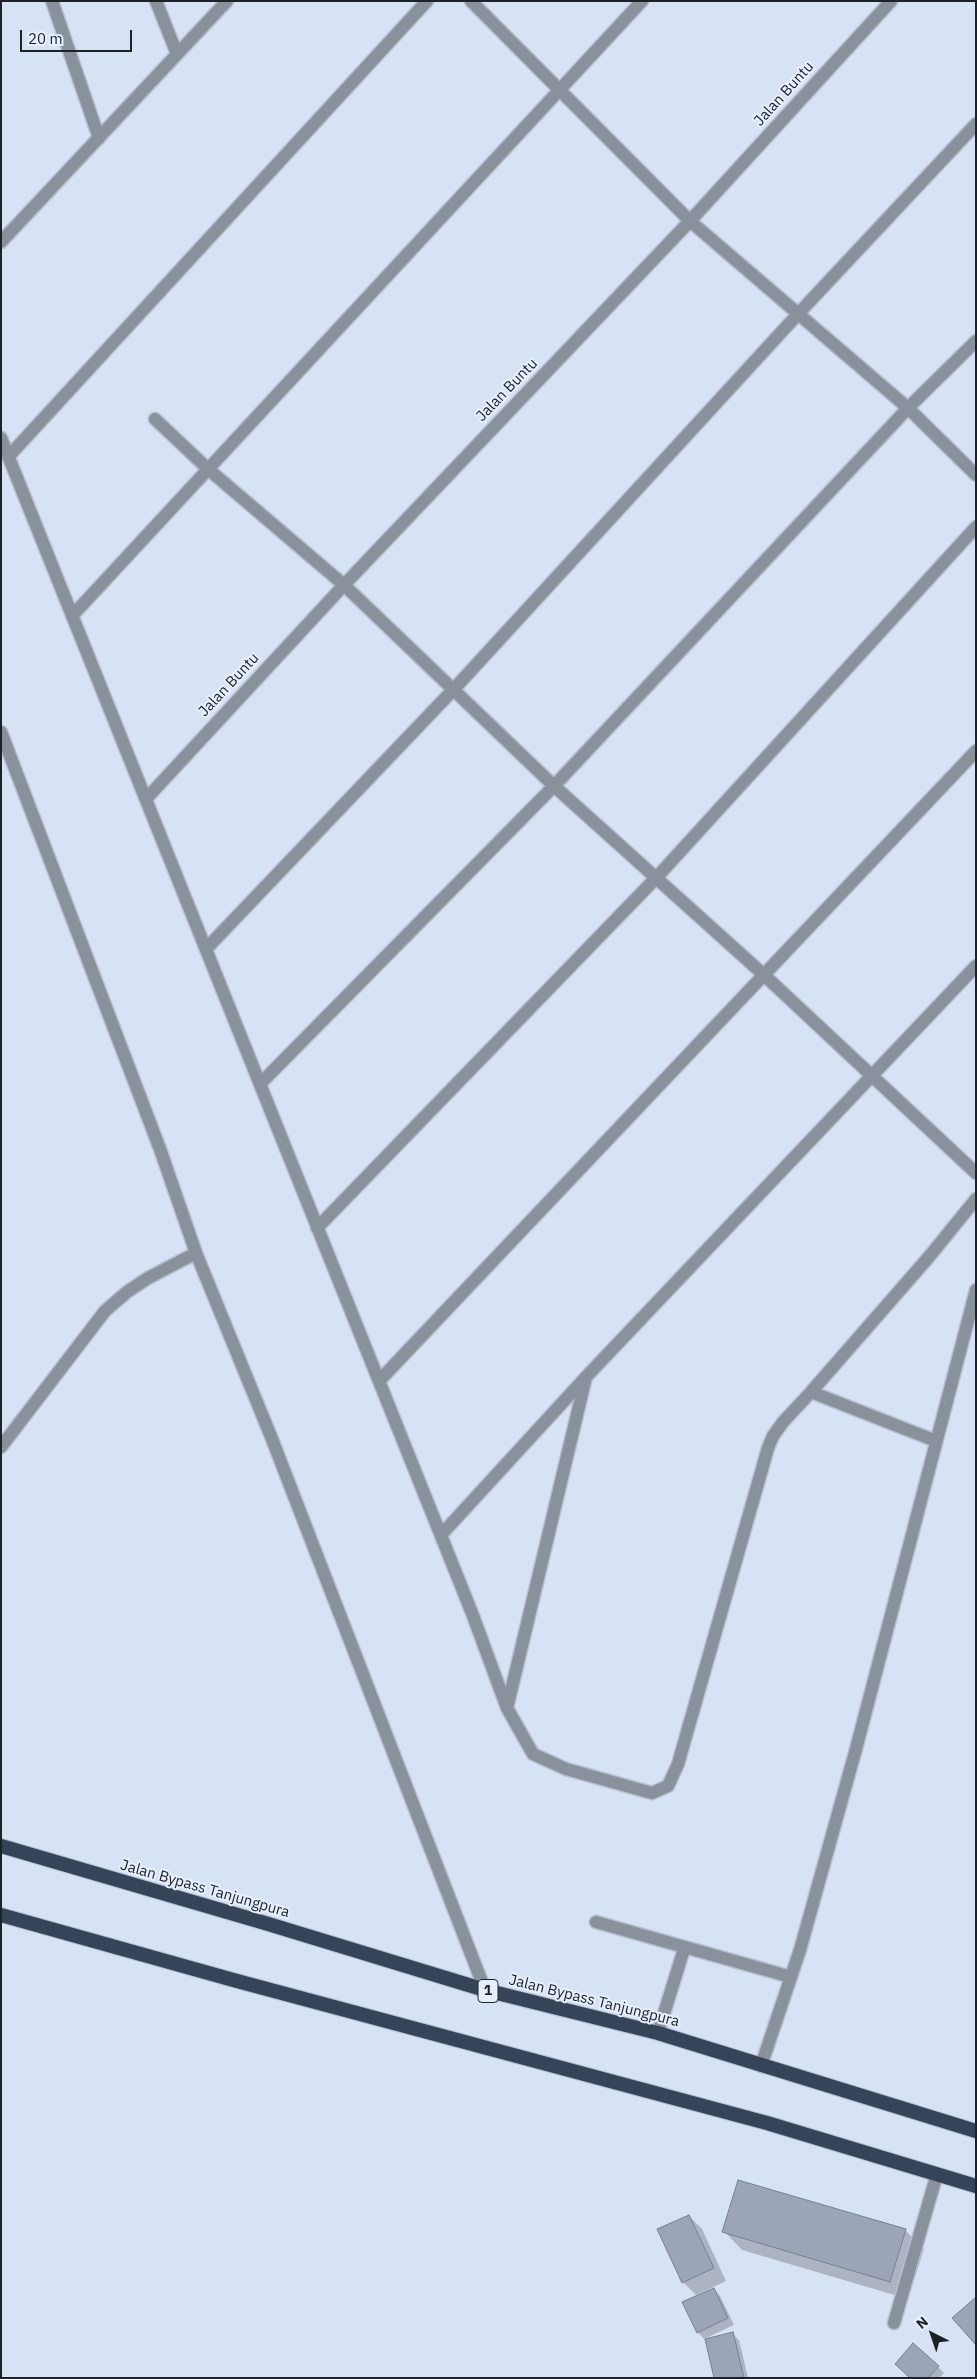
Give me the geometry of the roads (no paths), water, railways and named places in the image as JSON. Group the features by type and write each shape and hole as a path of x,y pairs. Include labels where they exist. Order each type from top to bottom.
{"highway":[{"name":"Jalan Bypass Tanjungpura","path":"1,1846 485,1990 658,2033 976,2131"},
{"path":"1,1915 237,1981 767,2123 976,2186"}],"street":[{"path":"52,1 99,138"},
{"path":"156,1 177,54"},
{"path":"1,242 227,1"},
{"path":"9,456 427,1"},
{"path":"471,1 690,221 908,408 976,475"},
{"path":"72,616 642,1"},
{"name":"Jalan Buntu","path":"146,799 344,585 690,221 891,1"},
{"path":"206,949 454,689 798,314 976,124"},
{"path":"260,1084 554,786 908,408 976,341"},
{"path":"155,419 208,469 344,585 554,786 764,975 976,1173"},
{"path":"1,438 441,1535 507,1708 526,1745 533,1754 546,1761 598,1780 652,1793 668,1786 678,1764 773,1436 783,1422 928,1258 976,1198"},
{"path":"318,1228 657,878 976,528"},
{"path":"1,732 160,1149 196,1253 272,1438 485,1990"},
{"path":"379,1381 976,751"},
{"path":"441,1535 586,1377 976,966"},
{"path":"1,1447 106,1311 127,1292 148,1278 196,1253"},
{"path":"760,2066 791,1977 856,1748 976,1290"},
{"path":"507,1708 586,1377"},
{"path":"811,1392 936,1441"},
{"path":"596,1922 684,1949 791,1977"},
{"path":"658,2033 684,1949"},
{"path":"894,2323 937,2174"}]}
